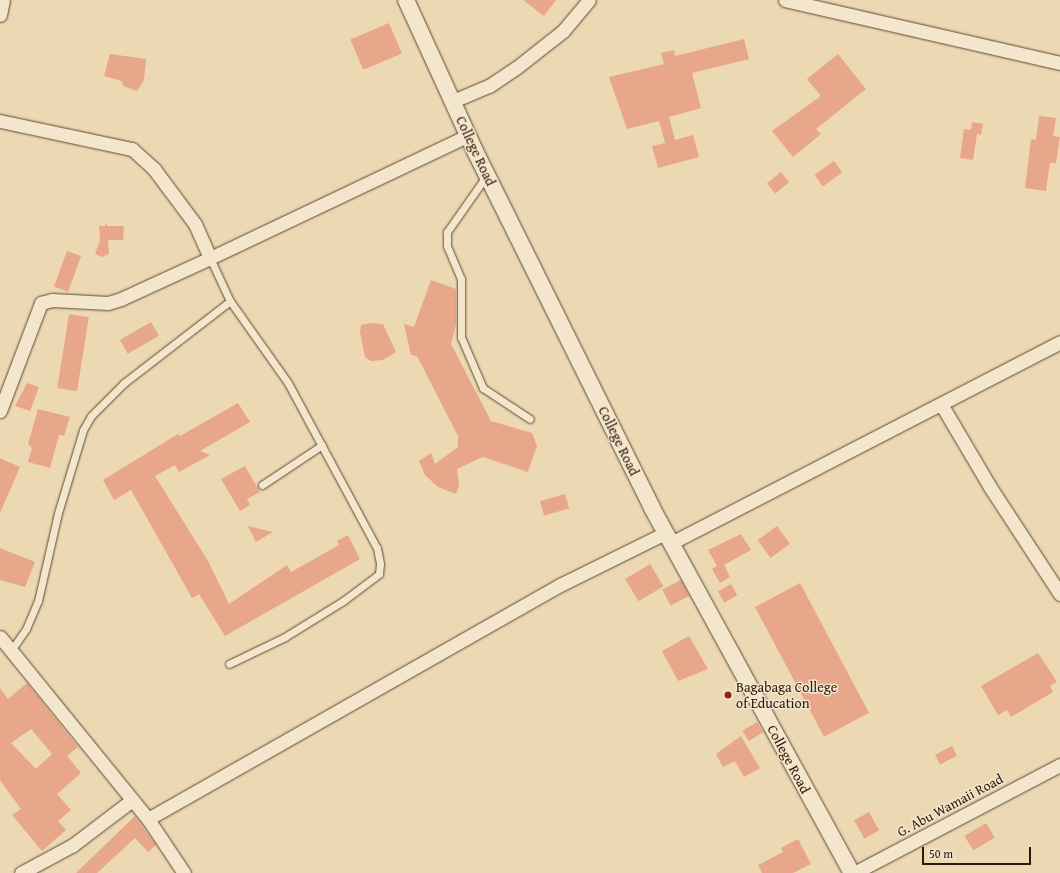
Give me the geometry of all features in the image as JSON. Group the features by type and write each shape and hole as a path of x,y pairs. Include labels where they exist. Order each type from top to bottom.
{"street":[{"path":"0,16 3,0"},
{"name":"College Road","path":"406,0 487,175 668,538 853,873"},
{"path":"453,101 489,86 516,68 563,31 589,0"},
{"path":"785,0 1060,63"},
{"path":"0,120 132,149 154,169 195,224 210,258"},
{"path":"0,411 41,303 52,300 108,303 121,299 469,135"},
{"path":"148,819 560,585 668,538 941,404 1060,342"},
{"path":"941,404 990,487 1060,594"},
{"path":"0,637 12,649 148,819 184,873"},
{"name":"G. Abu Wamaii Road","path":"853,873 1060,765"},
{"path":"21,873 73,846 132,800"}],"lane":[{"path":"487,175 447,232 447,246 461,279 461,337 483,388 530,419"},
{"path":"210,258 230,301 288,383 322,445 377,548 379,574 285,637 228,664"},
{"path":"12,649 26,629 38,602 58,513 83,430 91,416 124,383 230,301"},
{"path":"262,485 322,445"}],"building":[{"path":"523,0 556,0 544,16"},
{"path":"389,23 402,53 363,70 350,39"},
{"path":"744,39 749,59 692,73 701,108 669,117 675,140 693,135 699,157 658,168 652,146 665,143 659,121 627,129 609,77 664,64 661,53 674,50 675,56"},
{"path":"110,54 146,59 144,80 137,91 123,86 122,81 104,76"},
{"path":"838,54 866,89 816,129 821,134 793,157 772,131 821,96 807,79"},
{"path":"1039,116 1056,118 1053,136 1060,137 1056,163 1050,163 1046,191 1025,188 1031,139 1036,140"},
{"path":"972,122 983,124 981,135 977,134 973,160 960,158 964,129 971,130"},
{"path":"834,161 842,172 823,186 815,175"},
{"path":"781,172 789,182 775,193 767,183"},
{"path":"106,222 107,226 124,226 123,240 108,240 109,254 102,257 95,254 100,240 99,226 105,226"},
{"path":"67,251 81,256 68,292 54,287"},
{"path":"431,280 456,289 456,324 451,344 491,421 532,433 537,446 528,472 483,457 457,469 459,485 456,494 438,487 425,475 419,461 431,453 435,464 458,447 458,436 417,356 411,355 404,324 414,327"},
{"path":"69,314 89,317 77,391 57,388"},
{"path":"151,322 159,336 128,354 120,340"},
{"path":"372,323 383,324 396,352 383,360 371,361 365,357 360,332 361,325"},
{"path":"27,383 39,387 30,411 15,406"},
{"path":"238,403 250,422 200,451 210,455 179,472 175,465 155,476 208,561 229,604 287,565 291,572 339,545 337,541 348,535 360,559 225,636 199,594 192,598 131,490 114,500 103,480 178,434 180,436"},
{"path":"38,409 70,417 64,436 59,435 50,468 28,462 32,448 28,444"},
{"path":"0,458 20,467 0,513"},
{"path":"245,466 260,492 247,499 250,505 240,511 221,479"},
{"path":"565,494 569,508 544,516 540,501"},
{"path":"248,526 273,532 256,542"},
{"path":"777,526 790,544 771,558 758,540"},
{"path":"741,534 751,550 724,565 730,577 720,583 712,569 717,566 708,550"},
{"path":"0,548 35,562 25,587 0,580"},
{"path":"650,564 663,586 639,601 625,579"},
{"path":"681,580 689,596 670,606 662,590"},
{"path":"800,583 869,713 824,737 755,607"},
{"path":"731,584 737,595 724,603 718,591"},
{"path":"689,636 708,669 678,681 662,651"},
{"path":"1038,653 1057,682 1050,686 1053,692 1011,717 1007,710 998,715 981,686"},
{"path":"27,683 78,747 67,756 81,773 57,794 71,810 58,821 66,830 42,851 12,815 21,809 0,780 0,688 8,699","holes":["31,729 52,754 36,769 11,743"]},
{"path":"757,722 763,732 749,741 742,731"},
{"path":"741,736 760,768 744,777 735,761 723,767 716,754"},
{"path":"952,746 957,756 940,764 935,755"},
{"path":"869,812 879,830 864,839 854,820"},
{"path":"135,816 156,845 148,852 135,838 97,873 76,873"},
{"path":"986,823 995,838 973,850 965,836"},
{"path":"798,839 811,864 793,873 762,873 758,865 783,852 781,848"}],"place":[{"name":"Bagabaga College of Education","path":"728,695"}]}
